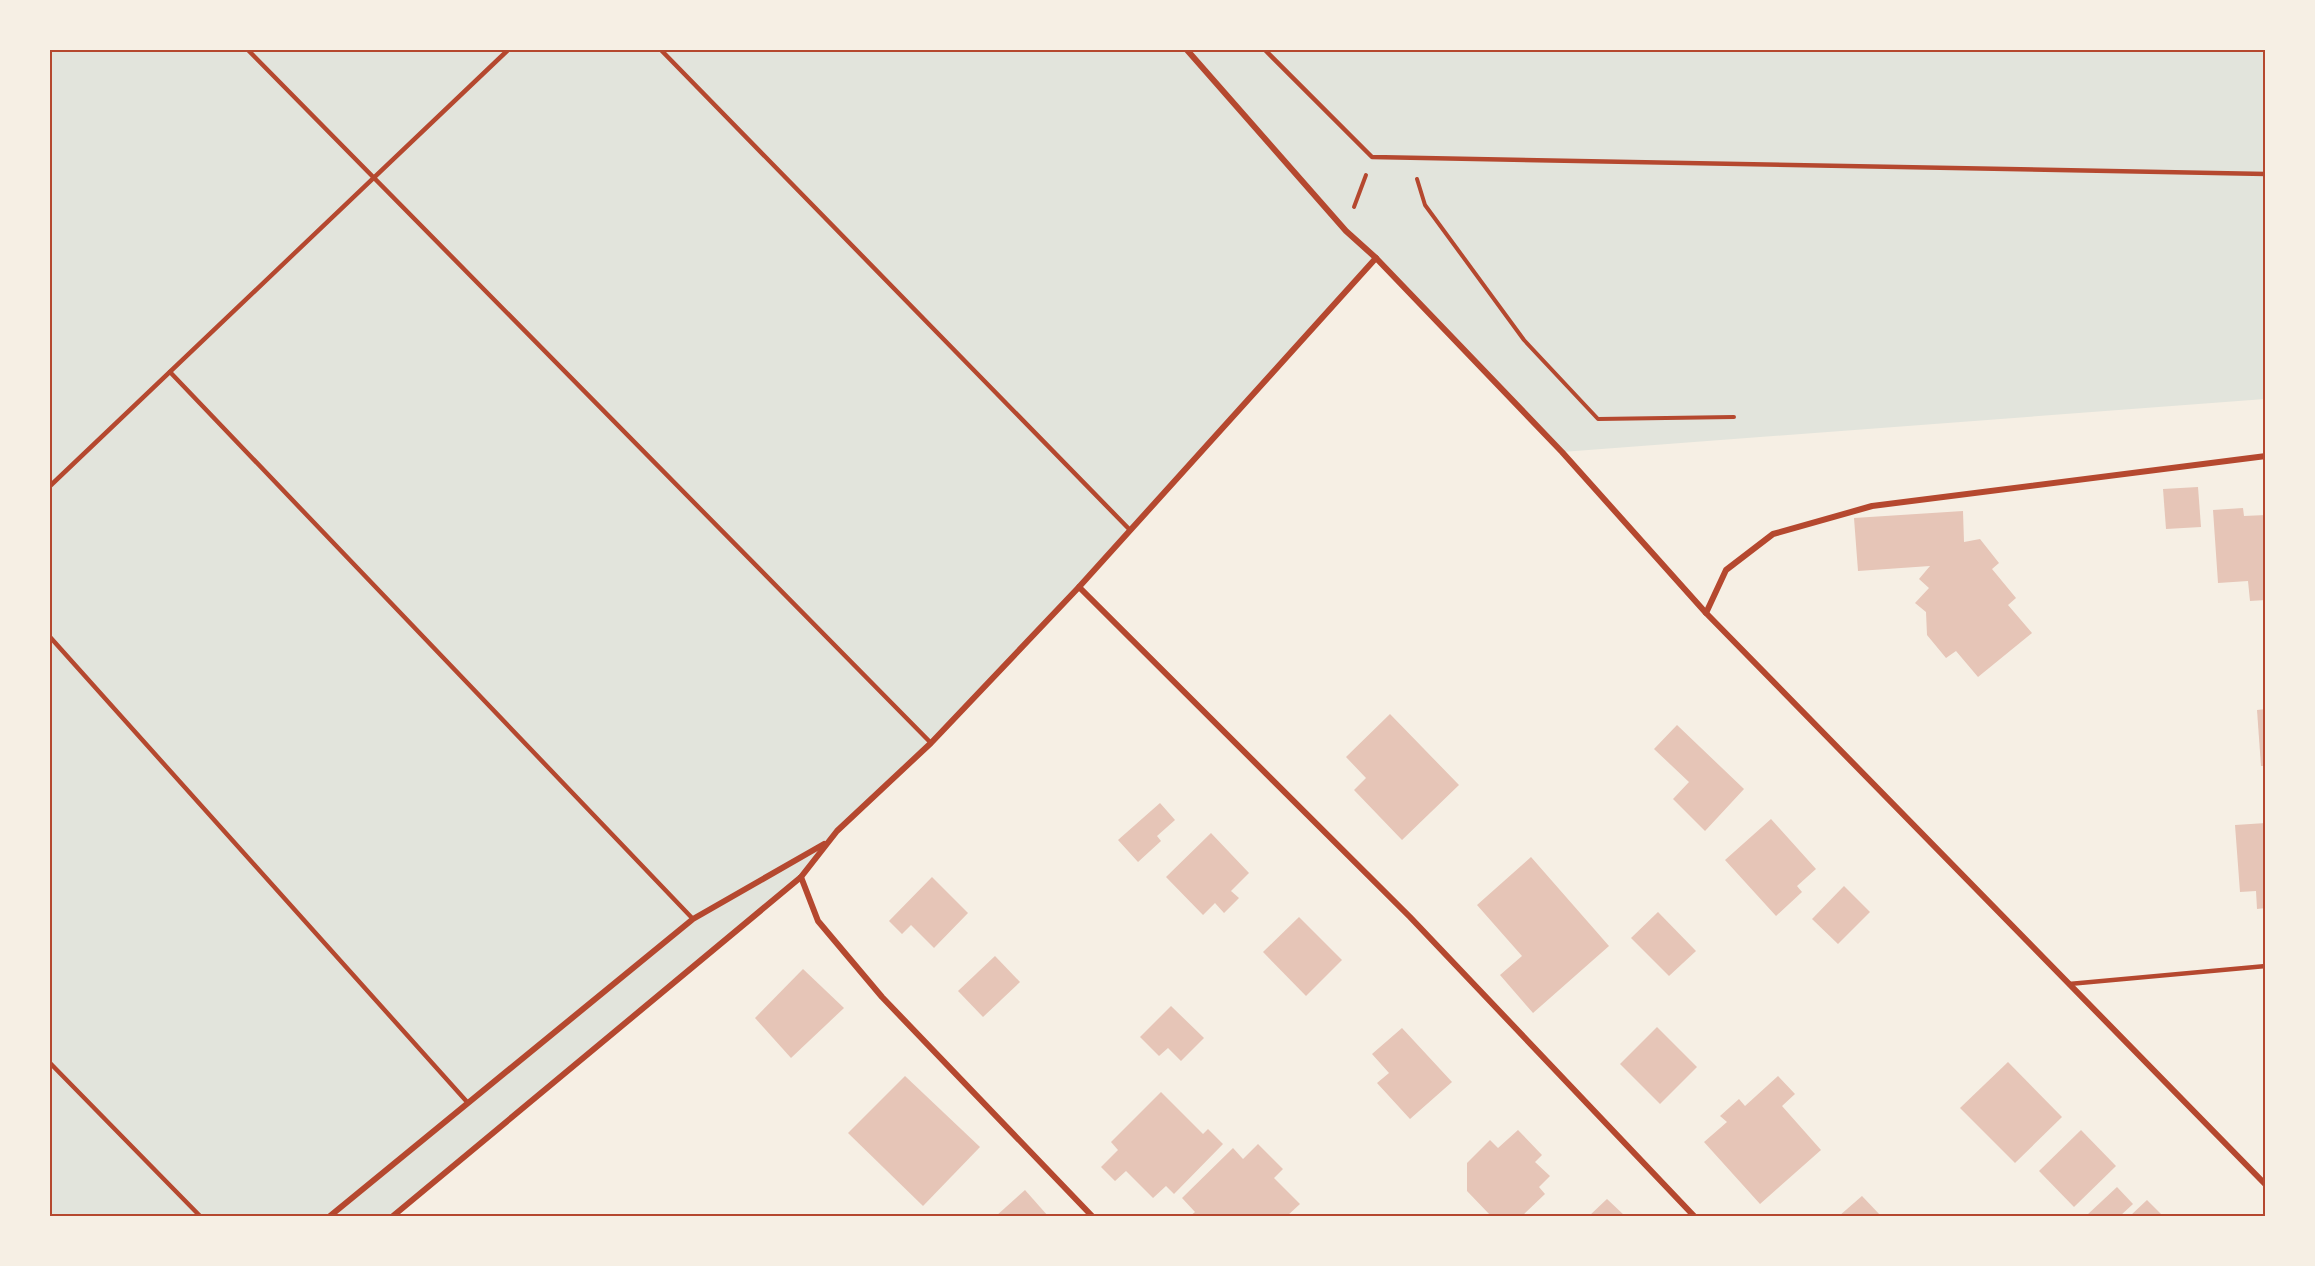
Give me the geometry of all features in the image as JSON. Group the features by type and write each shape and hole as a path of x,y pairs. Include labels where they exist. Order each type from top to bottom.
{"street":[{"path":"1187,50 1346,231 1376,258 1562,452 1706,613 2265,1185"},
{"path":"393,1216 801,877 829,842 931,743 1079,587 1376,258"},
{"path":"1706,613 1725,570 1773,534 1839,515 1872,506 2265,456"},
{"path":"1079,587 1410,917 1694,1216"},
{"path":"330,1216 693,919 829,842"},
{"path":"801,877 818,921 882,997 1092,1216"}],"lane":[{"path":"248,50 375,176 931,743"},
{"path":"50,486 508,50"},
{"path":"661,50 1130,530"},
{"path":"1264,50 1372,157 2265,174"},
{"path":"170,372 693,919"},
{"path":"50,638 468,1103"},
{"path":"2069,984 2265,966"},
{"path":"50,1063 201,1216"}],"path":[{"path":"1346,231 1372,157"},
{"path":"1412,158 1425,205 1524,340 1598,419 1734,417"}],"shaded area":[{"path":"50,50 2265,50 2265,399 1562,452 1376,258 1079,587 931,743 837,831 801,877 393,1216 50,1216"}],"building":[{"path":"2198,487 2201,527 2166,529 2163,489"},
{"path":"2243,508 2244,516 2266,515 2266,600 2250,601 2248,581 2218,583 2213,510"},
{"path":"1963,511 1964,542 1980,539 1999,563 1992,569 2016,598 2008,605 2032,633 1978,677 1956,651 1946,658 1927,635 1926,612 1915,603 1929,588 1919,579 1930,566 1858,571 1854,518"},
{"path":"2266,709 2266,766 2261,766 2257,710"},
{"path":"1390,714 1459,785 1402,840 1354,790 1366,778 1346,757"},
{"path":"1677,725 1744,789 1705,831 1673,799 1689,782 1654,749"},
{"path":"1160,803 1175,820 1157,836 1161,841 1138,862 1118,840"},
{"path":"1771,819 1816,869 1797,886 1802,892 1776,916 1725,860"},
{"path":"2266,823 2266,908 2257,909 2256,891 2240,892 2235,825"},
{"path":"1211,833 1249,873 1231,891 1239,898 1224,913 1215,903 1203,915 1166,877"},
{"path":"1531,857 1609,946 1533,1013 1500,975 1522,956 1477,905"},
{"path":"932,877 968,913 934,948 911,925 902,934 889,921"},
{"path":"1844,886 1870,912 1838,944 1812,919"},
{"path":"1658,912 1696,951 1669,976 1631,938"},
{"path":"1299,917 1342,960 1306,996 1263,952"},
{"path":"995,956 1020,982 983,1017 958,991"},
{"path":"803,969 844,1008 791,1058 755,1018"},
{"path":"1171,1006 1204,1038 1181,1061 1168,1048 1159,1056 1140,1037"},
{"path":"1657,1027 1697,1067 1660,1104 1620,1064"},
{"path":"1402,1028 1452,1082 1410,1119 1377,1083 1389,1073 1372,1054"},
{"path":"2008,1062 2062,1117 2015,1163 1960,1108"},
{"path":"905,1076 980,1147 923,1206 848,1133"},
{"path":"1778,1076 1795,1094 1782,1106 1821,1150 1760,1204 1704,1142 1727,1122 1720,1116 1739,1099 1745,1106"},
{"path":"1161,1092 1203,1134 1208,1129 1223,1144 1174,1194 1166,1186 1153,1198 1126,1171 1115,1181 1101,1167 1118,1150 1111,1142"},
{"path":"1518,1130 1542,1155 1535,1162 1550,1176 1539,1187 1545,1194 1522,1216 1491,1216 1467,1191 1467,1163 1490,1140 1498,1148"},
{"path":"2081,1130 2116,1166 2074,1207 2039,1171"},
{"path":"1258,1144 1283,1169 1274,1178 1300,1204 1287,1216 1190,1216 1195,1212 1182,1198 1233,1148 1243,1159"},
{"path":"2117,1187 2133,1204 2120,1216 2087,1215"},
{"path":"1025,1190 1048,1216 996,1216"},
{"path":"1862,1196 1881,1216 1839,1216"},
{"path":"1607,1199 1625,1216 1589,1216"},
{"path":"2147,1200 2163,1216 2130,1216"}]}
